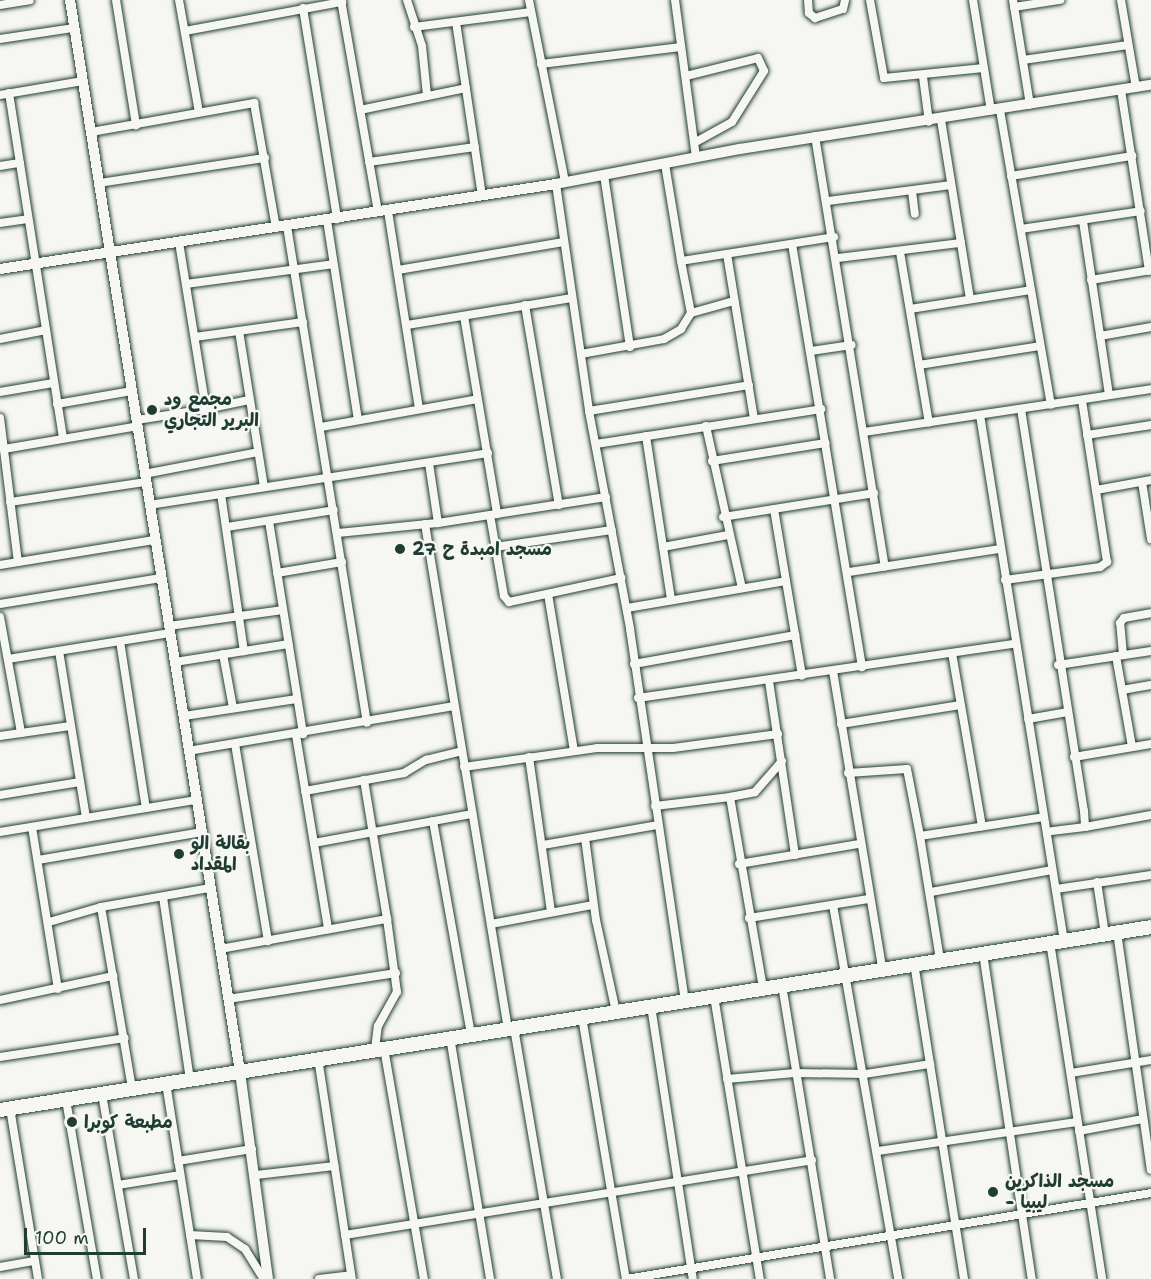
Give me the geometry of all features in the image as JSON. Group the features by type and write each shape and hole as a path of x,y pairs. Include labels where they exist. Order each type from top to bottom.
{"highway":[{"path":"5,1109 1151,927"}],"street":[{"path":"0,5 30,0"},
{"path":"70,0 256,1175 266,1279"},
{"path":"116,0 136,125"},
{"path":"179,0 199,112"},
{"path":"407,0 422,46 427,95"},
{"path":"529,0 561,183 564,242 589,411 627,608 638,698 648,750 685,1000"},
{"path":"675,0 696,158"},
{"path":"808,0 809,14 815,18 843,9 845,0"},
{"path":"870,0 884,78 923,77 984,68"},
{"path":"973,0 984,68 1011,176 1051,405"},
{"path":"1030,105 1013,4 1060,0"},
{"path":"1121,0 1136,88"},
{"path":"185,31 342,1 369,162 398,270 419,409"},
{"path":"303,8 332,220 333,264 358,420"},
{"path":"414,27 531,12"},
{"path":"456,21 482,196"},
{"path":"0,39 74,28"},
{"path":"1023,60 1128,45"},
{"path":"541,64 681,46"},
{"path":"686,76 758,58 764,70 732,122 694,143"},
{"path":"923,77 929,122"},
{"path":"63,438 20,163 5,94 83,81"},
{"path":"0,269 383,212 561,183 816,136 929,122 1151,85"},
{"path":"360,110 466,88"},
{"path":"1091,280 1150,270 1120,90"},
{"path":"91,132 254,103 281,227 294,268 367,723"},
{"path":"941,120 970,299"},
{"path":"816,136 852,345 885,566"},
{"path":"369,162 475,147"},
{"path":"1011,176 1132,156"},
{"path":"99,183 265,158"},
{"path":"0,166 20,163"},
{"path":"665,164 691,314"},
{"path":"604,175 630,347"},
{"path":"828,201 951,185"},
{"path":"912,191 915,214"},
{"path":"1021,229 1141,212"},
{"path":"0,223 28,219"},
{"path":"1083,221 1109,395"},
{"path":"681,261 834,237"},
{"path":"398,270 564,242"},
{"path":"179,243 206,409"},
{"path":"838,258 960,243"},
{"path":"792,244 849,572 862,667"},
{"path":"900,252 929,423"},
{"path":"727,254 754,419"},
{"path":"186,284 333,264"},
{"path":"910,309 1030,290"},
{"path":"407,325 572,298"},
{"path":"581,354 630,347 672,337 691,314 734,301"},
{"path":"525,305 560,505"},
{"path":"464,316 488,453 495,548 506,601 621,578"},
{"path":"195,337 303,322"},
{"path":"1100,336 1151,327"},
{"path":"0,339 46,330"},
{"path":"239,331 264,487"},
{"path":"811,351 852,345"},
{"path":"919,365 1040,346"},
{"path":"0,392 53,383"},
{"path":"589,411 749,385"},
{"path":"864,432 1151,389"},
{"path":"57,404 132,391"},
{"path":"321,426 478,399"},
{"path":"4,449 249,400"},
{"path":"1005,580 1100,567 1107,562 1082,400"},
{"path":"596,444 821,409"},
{"path":"1021,410 1044,574 1085,826"},
{"path":"980,415 1056,889 1057,941 1071,1073 1102,1279"},
{"path":"0,418 18,562"},
{"path":"1087,435 1151,424"},
{"path":"706,426 723,517 742,588"},
{"path":"646,436 671,599"},
{"path":"712,461 826,443"},
{"path":"10,502 145,478 258,452"},
{"path":"149,505 488,453"},
{"path":"429,463 438,523"},
{"path":"1096,490 1146,481 1151,539"},
{"path":"723,517 873,493"},
{"path":"221,494 244,651"},
{"path":"338,533 438,523 606,497"},
{"path":"774,509 802,676"},
{"path":"227,527 334,510"},
{"path":"269,521 297,699 305,791 328,929"},
{"path":"425,524 490,924 547,1204 557,1279"},
{"path":"495,548 612,530"},
{"path":"663,547 728,535"},
{"path":"0,565 154,540"},
{"path":"849,572 1000,549"},
{"path":"277,573 342,562"},
{"path":"0,604 161,578"},
{"path":"627,608 786,581"},
{"path":"548,594 574,751"},
{"path":"8,659 120,641 240,616 283,610"},
{"path":"1132,747 1122,690 1119,655 1120,623 1124,618 1151,613"},
{"path":"0,617 21,733"},
{"path":"633,664 795,635"},
{"path":"120,641 146,808"},
{"path":"175,662 289,644"},
{"path":"638,698 770,681 1016,644"},
{"path":"59,651 86,818"},
{"path":"1058,665 1151,651"},
{"path":"952,653 982,826"},
{"path":"223,654 233,708"},
{"path":"833,671 858,844 882,968"},
{"path":"770,681 795,855"},
{"path":"1122,690 1151,685"},
{"path":"184,716 297,699"},
{"path":"841,724 961,705"},
{"path":"188,751 367,723 454,706"},
{"path":"1028,719 1066,712"},
{"path":"0,736 70,726"},
{"path":"464,767 574,751 648,750 778,734"},
{"path":"235,744 268,941"},
{"path":"1074,758 1151,744"},
{"path":"305,791 404,773 426,760 461,751"},
{"path":"529,757 551,911"},
{"path":"655,806 755,792 782,761"},
{"path":"848,773 908,769 940,959"},
{"path":"364,780 396,973 396,1001 378,1026 380,1049 424,1279"},
{"path":"0,795 80,782"},
{"path":"730,797 739,864 764,988"},
{"path":"0,832 196,800"},
{"path":"314,843 472,814"},
{"path":"1047,832 1151,815"},
{"path":"921,836 1044,817"},
{"path":"433,821 471,1034"},
{"path":"543,845 658,825"},
{"path":"32,827 58,988"},
{"path":"38,860 201,832"},
{"path":"585,838 593,905 616,1012"},
{"path":"739,864 858,844"},
{"path":"930,891 1052,870"},
{"path":"1056,889 1151,874"},
{"path":"1097,882 1112,933 1151,1170"},
{"path":"49,922 101,908 210,888"},
{"path":"163,897 190,1079"},
{"path":"749,918 869,898"},
{"path":"490,924 593,905"},
{"path":"833,905 865,1074 898,1279"},
{"path":"101,908 132,1089"},
{"path":"220,949 387,919"},
{"path":"983,953 1032,1279"},
{"path":"914,963 964,1279"},
{"path":"228,999 396,973"},
{"path":"0,1000 113,976"},
{"path":"782,985 830,1279"},
{"path":"714,996 760,1279"},
{"path":"651,1006 693,1279"},
{"path":"582,1017 626,1279 1151,1193"},
{"path":"450,1037 490,1279"},
{"path":"0,1057 125,1038"},
{"path":"318,1058 351,1277 319,1279"},
{"path":"1071,1073 1151,1060"},
{"path":"727,1079 795,1073 865,1074 930,1064"},
{"path":"166,1083 197,1279"},
{"path":"102,1094 134,1279"},
{"path":"66,1100 97,1279"},
{"path":"5,1109 38,1279"},
{"path":"878,1151 1009,1132 1143,1119"},
{"path":"178,1161 252,1149"},
{"path":"345,1235 612,1194 812,1160"},
{"path":"256,1175 334,1166"},
{"path":"118,1185 180,1175"},
{"path":"190,1235 226,1237 245,1249 266,1279"},
{"path":"0,1267 34,1261"}],"place":[{"name":"مجمع ود البرير التجاري","path":"152,410"},
{"name":"مسجد امبدة ح 27","path":"400,549"},
{"name":"بقالة الو المقداد","path":"179,854"},
{"name":"مطبعة كوبرا","path":"72,1122"},
{"name":"مسجد الذاكرين - ليبيا","path":"993,1192"}]}
